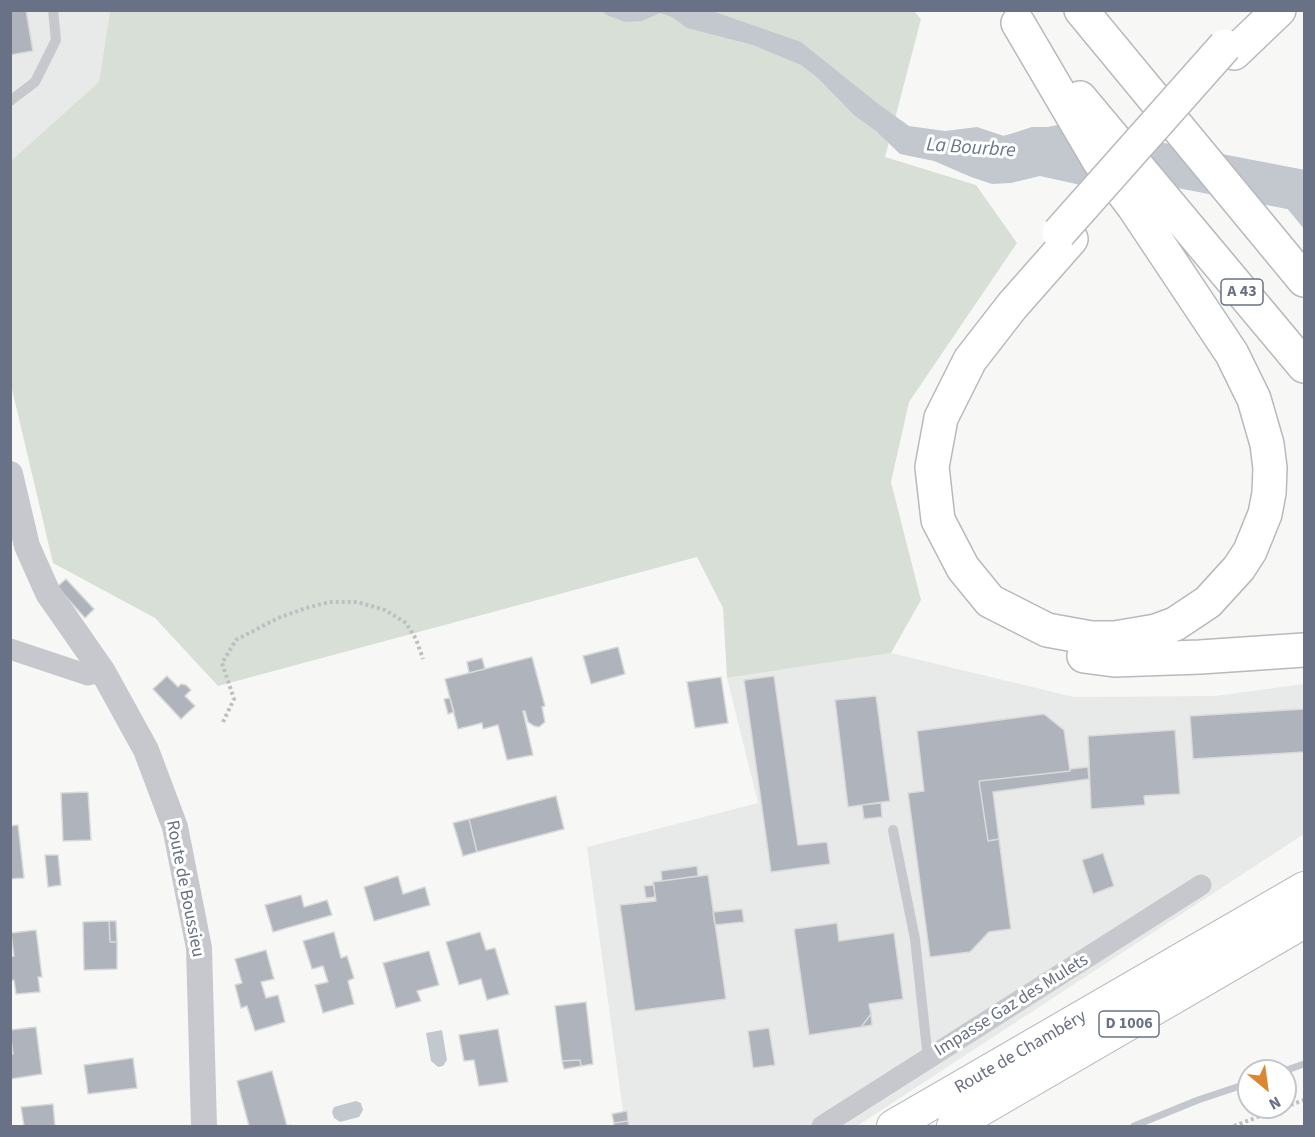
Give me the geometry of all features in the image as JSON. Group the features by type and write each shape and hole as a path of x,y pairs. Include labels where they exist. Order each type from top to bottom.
{"highway":[{"path":"1081,10 1305,280"},
{"path":"1262,10 1065,236 956,353 936,389 924,422 916,469 916,512 932,557 961,599 1005,634 1057,653 1114,660 1305,650"},
{"path":"1229,50 1279,10"},
{"path":"1013,17 1099,161 1134,207 1233,354 1254,399 1267,444 1270,468 1269,493 1259,532 1250,551 1239,568 1208,602 1175,624 1156,631 1115,638 1091,638 1047,630 990,601 963,568 938,520 932,467 941,418 969,360 1065,236"},
{"name":"A 43","path":"1013,17 1305,366"}],"main road":[{"name":"Route de Chambéry","path":"893,1126 1305,888"},
{"name":"Route de Chambéry","path":"953,1126 1305,922"}],"street":[{"name":"Route de Boussieu","path":"10,474 27,546 48,593 104,672 146,750 175,827 199,948 204,1126"},
{"path":"10,649 88,675 104,672"},
{"name":"Impasse Gaz des Mulets","path":"822,1126 1201,885"}],"lane":[{"path":"10,101 35,82 56,40 53,10"},
{"path":"893,830 915,939 928,1059"}],"path":[{"path":"223,722 234,699 222,663 236,640 278,618 306,608 329,602 357,602 385,610 406,623 416,639 423,659"},
{"path":"1234,1126 1253,1119"}],"shaded area":[{"path":"11,11 110,11 99,82 11,162"},
{"path":"110,11 914,11 921,19 885,157 976,185 1017,243 909,402 891,482 921,600 891,653 727,678 723,608 697,557 218,686 155,618 53,563 11,385 10,162 99,82"},
{"path":"891,653 1074,697 1215,696 1304,684 1304,834 857,1126 625,1126 587,847 758,803 727,678"}],"water":[{"path":"601,11 712,11 801,42 909,126 945,131 977,127 1004,136 1032,127 1050,127 1091,179 1085,186 1040,176 1011,183 992,184 934,161 900,154 801,65 753,45 687,28 672,17 660,13 642,21 625,22"},
{"path":"1255,167 1304,177 1304,229 1255,169"},
{"path":"442,1030 447,1060 443,1066 438,1067 431,1061 426,1033"},
{"path":"356,1101 361,1103 363,1110 359,1117 340,1122 334,1118 332,1112 334,1107"}],"building":[{"path":"10,10 26,10 33,51 10,55"},
{"path":"66,579 94,609 85,618 58,586"},
{"path":"618,647 625,674 591,684 583,656"},
{"path":"532,657 545,706 542,707 545,722 539,727 534,726 528,722 525,711 523,711 533,755 507,760 498,725 483,729 482,723 458,729 445,679"},
{"path":"482,658 485,669 469,673 467,662"},
{"path":"167,676 178,687 181,684 186,685 191,690 185,696 195,706 181,719 153,689"},
{"path":"774,676 798,845 827,842 830,864 771,872 744,680"},
{"path":"721,677 728,723 695,728 687,682"},
{"path":"876,696 890,801 848,807 835,700"},
{"path":"450,698 454,712 448,714 444,699"},
{"path":"1304,709 1304,752 1193,759 1190,716"},
{"path":"1044,714 1064,730 1070,771 979,781 988,841 999,839 1011,929 989,932 970,952 930,957 908,793 924,791 917,731"},
{"path":"1175,730 1180,794 1144,796 1145,805 1091,809 1088,736"},
{"path":"1088,767 1089,779 993,792 999,839 988,841 979,781"},
{"path":"88,792 91,840 63,841 61,793"},
{"path":"556,796 564,829 477,852 469,819"},
{"path":"881,803 882,817 864,819 862,805"},
{"path":"469,819 477,852 463,856 453,823"},
{"path":"18,825 24,878 10,879 10,826"},
{"path":"1103,853 1114,886 1093,894 1082,860"},
{"path":"45,855 58,855 61,885 48,887"},
{"path":"697,866 698,876 662,881 661,871"},
{"path":"708,875 726,999 635,1011 620,905 656,901 653,882"},
{"path":"398,876 403,894 425,887 430,905 374,921 364,887"},
{"path":"654,885 655,897 646,898 644,886"},
{"path":"301,895 304,907 327,900 332,915 273,932 265,905"},
{"path":"742,909 744,922 715,925 713,912"},
{"path":"109,921 116,921 117,942 110,942"},
{"path":"109,921 110,942 117,942 117,969 84,970 83,922"},
{"path":"837,923 839,941 894,933 903,999 869,1004 871,1014 861,1027 809,1035 794,929"},
{"path":"36,930 42,977 38,977 40,992 16,994 14,980 11,981 10,976 10,957 14,956 11,933"},
{"path":"334,932 341,958 347,956 354,978 348,981 354,1004 323,1013 315,985 328,982 323,966 312,969 303,941"},
{"path":"480,932 486,950 495,948 509,994 487,1000 481,979 459,985 446,942"},
{"path":"266,950 274,979 261,982 266,998 278,995 285,1022 255,1031 247,1006 241,1008 235,985 242,983 235,959"},
{"path":"429,951 439,985 417,991 421,1001 396,1008 383,963"},
{"path":"586,1002 593,1064 581,1066 580,1060 562,1061 555,1006"},
{"path":"871,1014 872,1025 861,1027"},
{"path":"36,1027 42,1074 11,1079 10,1055 13,1054 10,1030"},
{"path":"769,1028 775,1065 753,1068 748,1031"},
{"path":"498,1029 508,1082 479,1086 474,1060 464,1061 459,1035"},
{"path":"133,1058 137,1088 88,1094 84,1065"},
{"path":"580,1060 581,1066 564,1069 562,1061"},
{"path":"272,1071 287,1126 249,1126 237,1081"},
{"path":"53,1104 55,1126 24,1126 21,1107"},
{"path":"627,1111 628,1121 614,1123 612,1114"},
{"path":"628,1121 629,1126 614,1126 614,1123"}],"waterway":[{"name":"La Bourbre","path":"1009,156 1064,145 1304,191"},
{"path":"1297,1066 1304,1064"},
{"path":"1134,1126 1237,1087"}]}
